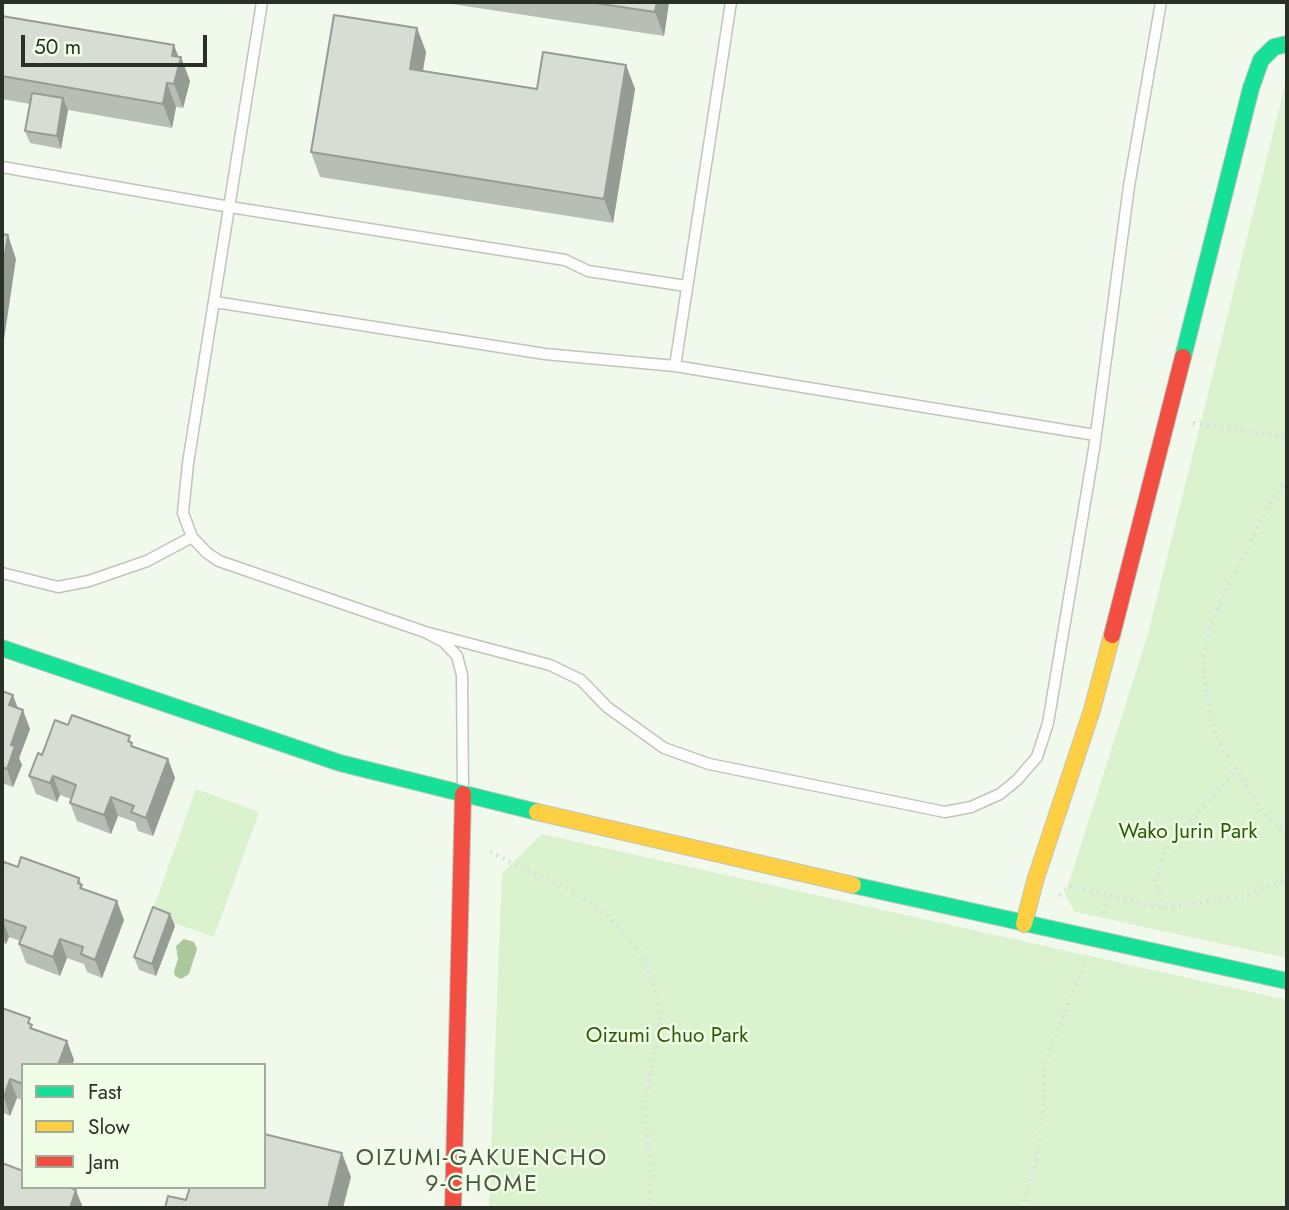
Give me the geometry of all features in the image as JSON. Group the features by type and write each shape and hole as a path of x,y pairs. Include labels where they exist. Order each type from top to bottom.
{"street":[{"path":"1024,924 1035,881 1091,710 1253,81 1261,60 1274,47 1287,44"},
{"path":"2,648 340,763 1024,924 1287,981"},
{"path":"453,1208 463,794"}],"lane":[{"path":"262,2 183,499 183,513 192,537 207,553 226,564 425,632 550,665 581,680 623,720 664,748 709,764 945,812 971,807 1000,794 1017,780 1037,757 1048,723 1095,435 1129,186 1161,2"},
{"path":"675,366 731,2"},
{"path":"2,167 565,260 588,271 686,286"},
{"path":"215,302 545,354 675,366 1095,435"},
{"path":"2,573 58,587 89,581 148,561 192,537"},
{"path":"425,632 444,642 457,656 462,675 463,794"}],"path":[{"path":"1168,419 1287,438"},
{"path":"1287,479 1270,503 1229,584 1211,624 1203,661 1207,699 1216,737 1259,807 1287,837"},
{"path":"1163,908 1155,881 1166,851 1235,771"},
{"path":"462,839 569,890 602,911 624,931 642,955 658,999 660,1021 645,1102 651,1161 650,1208"},
{"path":"1069,886 1163,908 1247,895 1287,880"},
{"path":"1022,1208 1036,1162 1043,1111 1045,1063 1095,940"}],"green space":[{"name":"Wako Jurin Park","path":"1287,83 1287,958 1075,912 1065,895 1148,634"},
{"path":"196,789 259,812 214,937 151,915"},
{"name":"Oizumi Chuo Park","path":"542,834 1287,1000 1287,1208 489,1208 502,873"}],"shaded area":[{"path":"184,939 194,942 197,949 189,974 181,979 175,976 174,971 178,959 176,946"}],"building":[{"path":"588,2 657,2 655,12"},
{"path":"334,15 417,28 410,69 537,89 543,52 626,65 604,199 311,152"},
{"path":"2,16 174,45 172,56 181,57 174,84 167,83 163,104 2,76"},
{"path":"32,93 63,98 57,136 25,131"},
{"path":"2,234 8,235 2,272"},
{"path":"2,691 13,695 9,705 23,710 11,745 15,746 7,769 2,767"},
{"path":"72,715 130,736 128,741 132,743 131,746 168,759 146,818 131,812 134,806 111,797 104,815 70,803 76,785 53,776 50,783 29,776 38,753 42,755 55,720 68,725"},
{"path":"21,857 79,878 78,883 82,885 80,888 117,901 95,960 81,954 83,947 60,939 53,957 19,944 26,927 2,919 2,868 4,862 18,867"},
{"path":"153,907 170,914 152,964 134,957"},
{"path":"2,1008 30,1018 30,1028 67,1041 59,1063 21,1063 21,1083 10,1079 4,1097"},
{"path":"266,1134 342,1153 328,1208 165,1208 168,1196 186,1200 189,1189 266,1189"},
{"path":"2,1163 21,1170 21,1189 76,1190 70,1208 2,1208"}],"traffic: fast":[{"path":"1183,357 1251,88 1261,60 1274,47 1287,44"},
{"path":"2,648 340,763 537,812"},
{"path":"853,885 1287,981"}],"traffic: slow":[{"path":"1024,924 1035,881 1092,710 1112,635"},
{"path":"537,812 853,885"}],"traffic: jam":[{"path":"1112,635 1183,357"},
{"path":"453,1208 463,794"}],"district":[{"name":"OIZUMI-GAKUENCHO 9-CHOME","path":"482,1172"}]}
